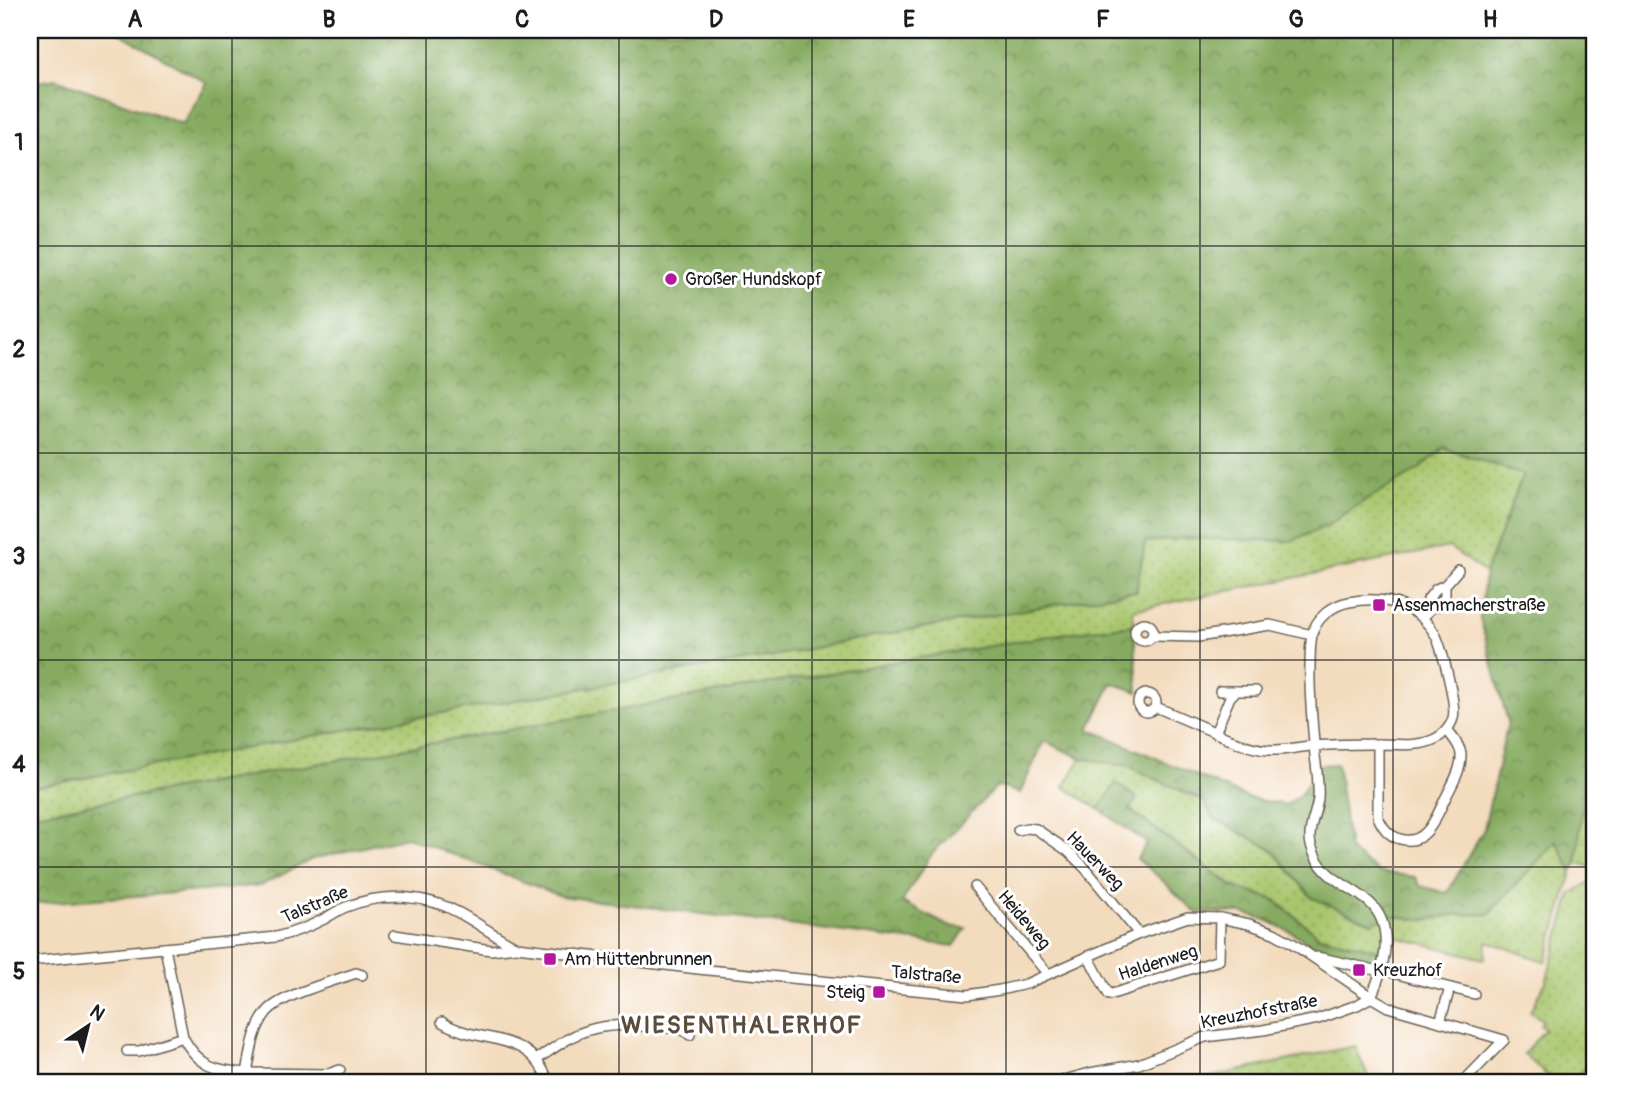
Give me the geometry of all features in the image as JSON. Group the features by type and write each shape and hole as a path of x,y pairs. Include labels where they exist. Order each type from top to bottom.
{"street":[{"path":"1423,618 1430,609 1428,598 1458,570"},
{"path":"1156,707 1234,741 1269,750 1315,746 1422,743 1437,738 1447,730 1453,719 1455,706 1436,636 1423,618 1402,605 1379,599 1341,603 1323,615 1312,635 1309,699 1315,746 1318,797 1310,842 1318,860 1330,875 1370,903 1385,926 1386,939 1380,971 1371,997 1388,1007 1504,1040 1462,1083"},
{"path":"1152,636 1198,637 1270,625 1312,635"},
{"path":"1220,691 1256,691"},
{"path":"1215,733 1230,697 1236,691"},
{"path":"1378,744 1378,817 1388,833 1405,841 1414,841 1425,835 1434,822 1456,776 1461,751 1447,730"},
{"name":"Hauerweg","path":"1018,830 1036,829 1068,851 1139,934"},
{"name":"Heideweg","path":"975,887 1048,974"},
{"name":"Talstraße","path":"30,961 276,937 308,927 344,908 391,897 429,901 460,913 499,939 517,947"},
{"name":"Talstraße","path":"395,935 491,950 517,947 698,969 967,995 1026,984 1139,934 1188,918 1220,918 1274,933 1371,997"},
{"name":"Haldenweg","path":"1088,956 1109,995 1219,960 1220,918"},
{"path":"165,948 183,1037 197,1058 211,1068 247,1073 328,1074 340,1070"},
{"name":"Talstraße","path":"1311,956 1380,971"},
{"path":"247,1073 253,1040 268,1010 302,993 356,973 362,975"},
{"path":"1393,973 1474,994"},
{"path":"1440,1022 1450,988"},
{"name":"Kreuzhofstraße","path":"1039,1083 1053,1083 1139,1064 1205,1037 1246,1033 1318,1019 1371,997"},
{"path":"442,1022 451,1028 523,1048 536,1060 549,1083"},
{"path":"536,1060 568,1039 589,1030 610,1026 673,1028 690,1035"},
{"path":"127,1051 139,1051 183,1037"},
{"path":"777,1083 823,1079 900,1083"}],"green space":[{"path":"114,30 1595,30 1595,664 1577,863 1572,872 1556,841 1489,914 1451,915 1425,920 1387,915 1373,923 1312,898 1272,849 1213,818 1204,801 1128,766 1081,758 1044,741 1020,793 997,786 931,855 902,902 948,926 966,928 954,946 561,896 407,837 312,859 262,885 30,904 30,815 760,685 1067,633 1134,625 1138,692 1112,683 1089,729 1248,798 1286,805 1300,795 1319,765 1337,764 1349,850 1378,872 1415,877 1420,886 1447,893 1484,829 1508,722 1480,618 1485,573 1523,475 1444,448 1418,470 1325,527 1291,541 1189,538 1145,542 1136,592 970,619 30,788 30,83 56,79 183,124 207,83"},
{"path":"1444,448 1523,474 1485,573 1449,547 1133,610 1134,625 1067,633 760,685 30,815 30,788 970,619 1136,592 1145,542 1189,538 1291,541 1325,526 1418,470"},
{"path":"1595,664 1595,868 1577,863"},
{"path":"1081,758 1128,766 1204,801 1213,818 1272,849 1312,898 1387,915 1425,920 1451,915 1489,914 1556,840 1572,872 1546,962 1487,941 1485,959 1396,937 1379,950 1319,936 1273,899 1234,887 1129,809 1116,784 1099,809 1064,787"},
{"path":"1116,783 1137,798 1129,810 1234,887 1273,899 1319,936 1379,950 1377,962 1319,949 1266,920 1242,913 1195,912 1137,859 1147,843 1099,809"},
{"path":"1588,884 1595,884 1595,1049 1573,1083 1555,1083 1524,1054 1545,1029 1540,1025 1543,1020 1530,1012 1546,982 1571,894"},
{"path":"1355,1046 1369,1079 1282,1083 1183,1083"},
{"path":"1595,1049 1595,1083 1573,1083 1590,1060"},
{"path":"1369,1079 1375,1083 1282,1083 1302,1080"}],"waterway":[{"path":"1585,1083 1595,1073"}],"place":[{"name":"Großer Hundskopf","path":"671,279"},
{"name":"Assenmacherstraße","path":"1379,605"},
{"name":"Am Hüttenbrunnen","path":"550,959"},
{"name":"Kreuzhof","path":"1359,970"},
{"name":"Steig","path":"879,992"}],"district":[{"name":"WIESENTHALERHOF","path":"742,1025"}]}
